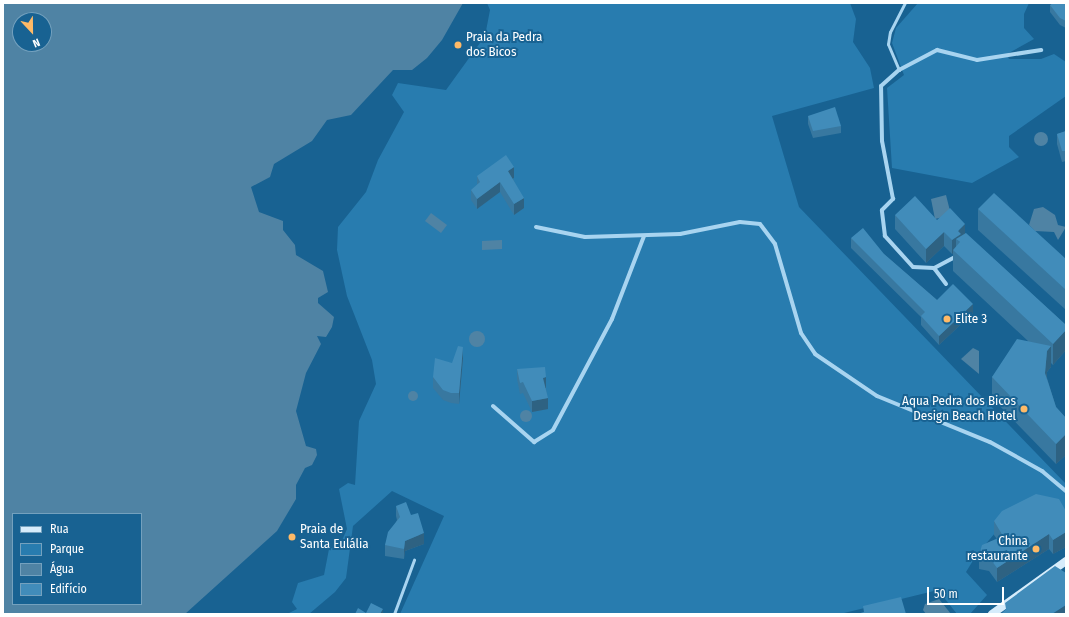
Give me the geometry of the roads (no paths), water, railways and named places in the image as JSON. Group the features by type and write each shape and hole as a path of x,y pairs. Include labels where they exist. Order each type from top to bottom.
{"street":[{"path":"959,253 934,268 913,267 885,236 882,210 893,199 882,141 881,86 899,70 937,50 977,60 1041,50"},
{"path":"536,227 586,237 644,236 740,222 760,224 774,244 802,333 825,363 893,404 922,412 990,442 1052,478 1066,491"},
{"path":"493,406 534,442 553,430 612,318 644,236"},
{"path":"934,268 946,284"},
{"path":"992,614 1066,561"},
{"path":"1052,570 1066,566"}],"lane":[{"path":"899,70 888,44 890,32 905,3"},
{"path":"394,614 414,560"}],"water":[{"path":"3,3 463,3 442,40 427,58 412,70 393,70 351,115 327,120 312,141 274,164 270,177 251,187 259,212 283,221 283,230 295,245 296,255 323,271 328,292 318,298 318,303 334,317 332,327 326,337 317,336 321,344 306,373 296,411 306,446 316,449 317,455 312,465 305,468 296,485 296,499 277,531 185,614 3,614"},
{"path":"1038,132 1044,132 1048,136 1048,142 1044,146 1038,146 1034,142 1034,136"},
{"path":"946,195 951,215 935,219 931,199"},
{"path":"1043,207 1055,215 1058,225 1066,227 1058,240 1054,232 1035,231 1029,225 1034,209"},
{"path":"431,213 447,225 441,233 425,221"},
{"path":"502,240 502,249 482,250 482,241"},
{"path":"477,331 483,333 485,339 483,345 477,347 471,345 469,339 471,333"},
{"path":"973,348 979,351 979,374 961,359"},
{"path":"411,391 415,391 417,392 417,400 411,401 408,398 408,394"},
{"path":"524,410 528,410 532,416 528,422 524,422 520,418 520,414"},
{"path":"939,599 951,614 926,614 923,610 925,604"}],"place":[{"name":"Praia da Pedra dos Bicos","path":"458,45"},
{"name":"Elite 3","path":"947,319"},
{"name":"Aqua Pedra dos Bicos Design Beach Hotel","path":"1024,409"},
{"name":"Praia de Santa Eulália","path":"292,537"},
{"name":"China restaurante","path":"1036,549"}]}
